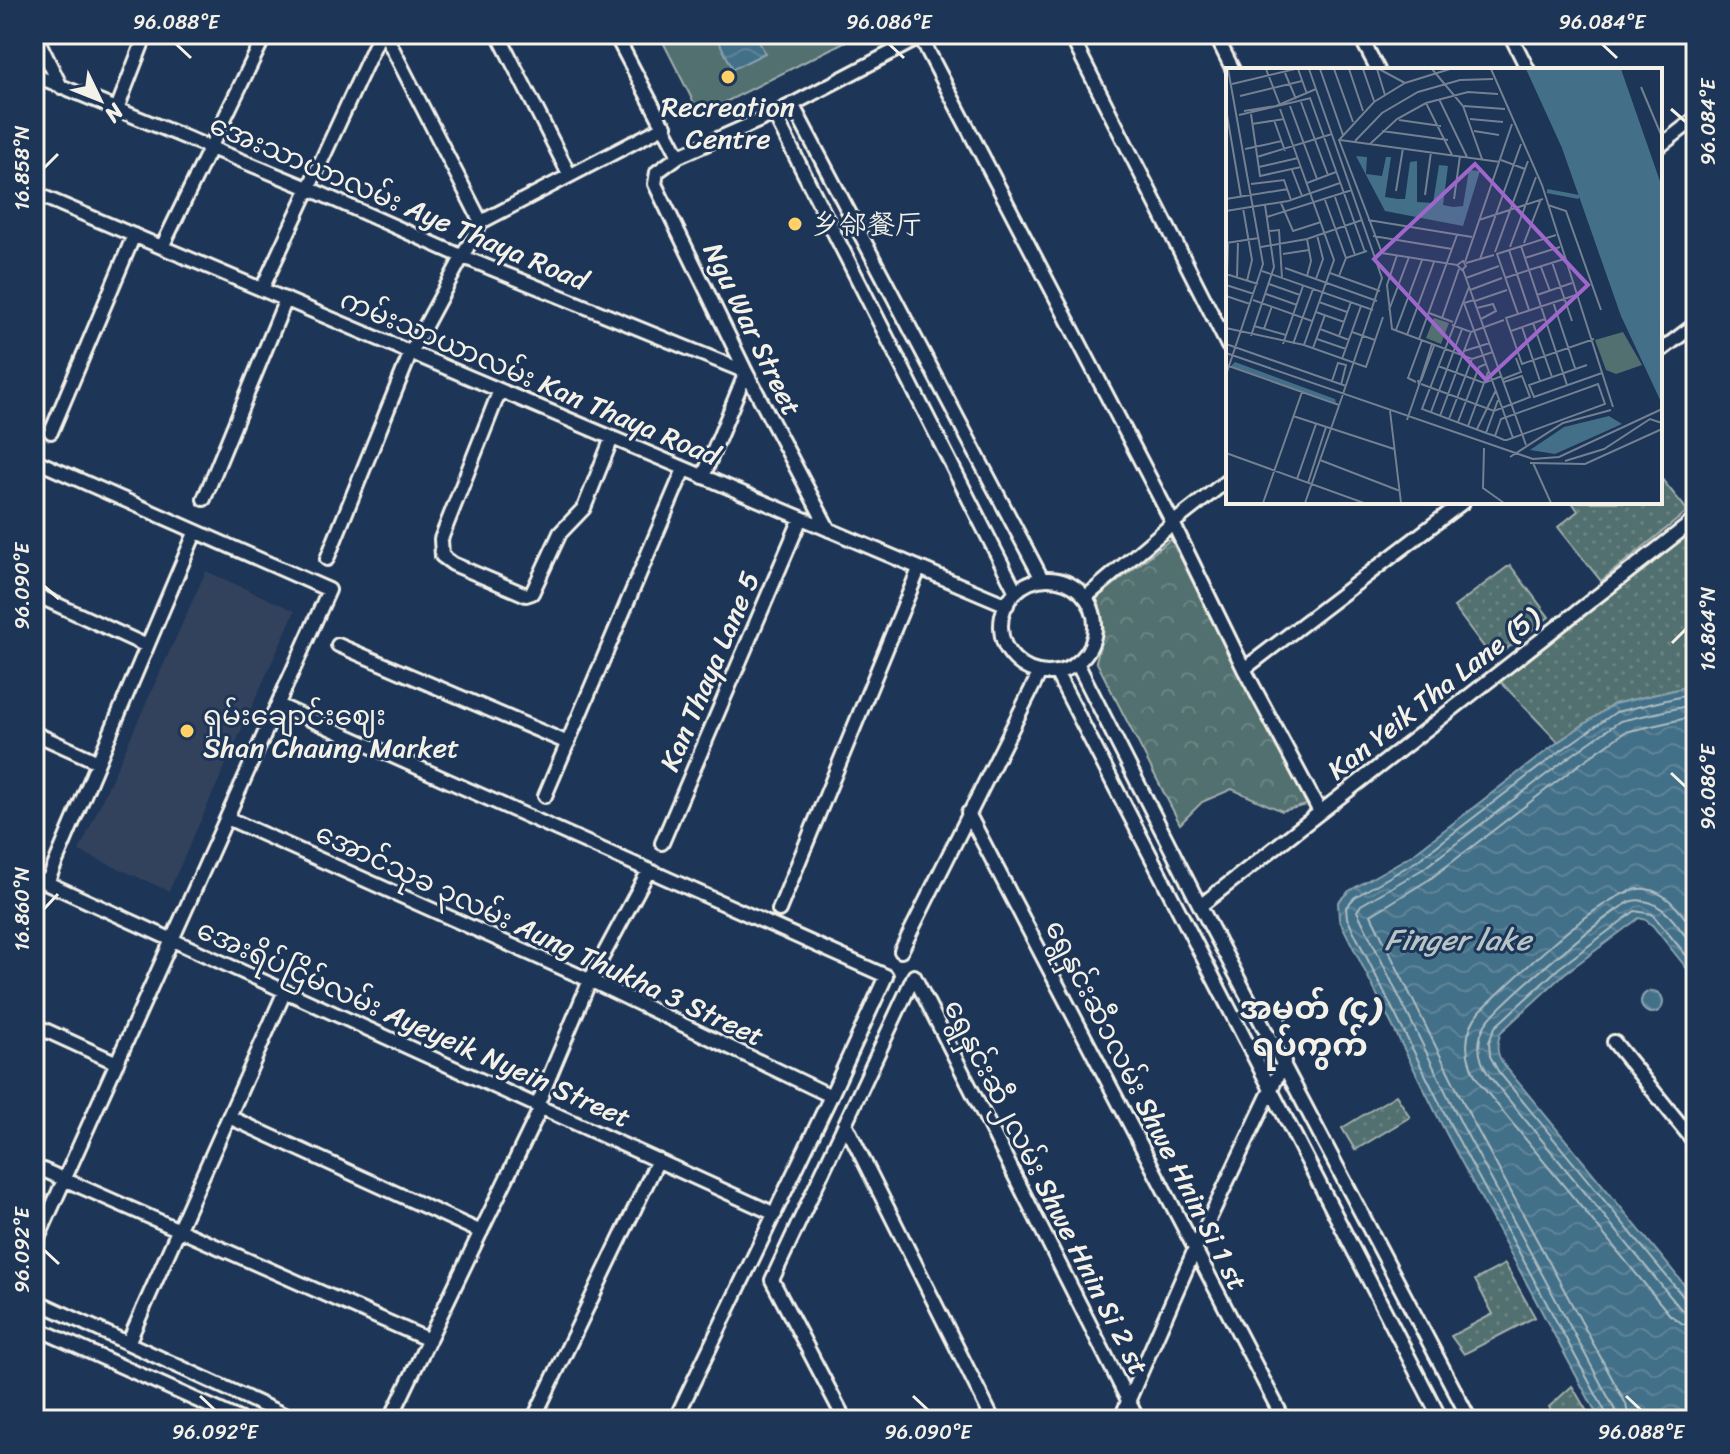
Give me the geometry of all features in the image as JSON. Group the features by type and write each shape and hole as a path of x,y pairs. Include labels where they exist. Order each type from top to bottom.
{"street":[{"path":"35,34 61,87"},
{"path":"117,109 146,34"},
{"path":"262,289 382,34"},
{"path":"382,34 481,222"},
{"path":"498,34 569,174"},
{"path":"615,34 679,156 774,114 920,36 1320,812"},
{"path":"1070,34 1226,342"},
{"path":"1215,34 1232,68"},
{"path":"1359,34 1377,68"},
{"path":"1510,34 1527,68"},
{"path":"162,247 266,35"},
{"name":"အေးသာယာလမ်း Aye Thaya Road","path":"34,75 308,188 461,256 746,372"},
{"path":"792,104 1042,579"},
{"path":"774,114 1016,592"},
{"path":"1662,144 1696,118"},
{"path":"327,559 411,352 481,222 665,126"},
{"name":"Ngu War Street","path":"679,156 657,172 655,184 746,372 829,530"},
{"name":"ကမ်းသာယာလမ်း Kan Thaya Road","path":"34,193 1007,605"},
{"path":"51,432 134,235"},
{"path":"204,499 286,299"},
{"path":"1662,350 1696,324"},
{"path":"703,477 746,372"},
{"path":"500,390 441,539 440,549 447,561 479,576 526,595 532,593 560,533 584,508 612,438"},
{"path":"34,460 329,590 34,1247"},
{"path":"545,796 684,469"},
{"path":"1086,597 1226,482"},
{"path":"1244,669 1460,504"},
{"name":"Kan Thaya Lane 5","path":"662,843 801,518"},
{"name":"Kan Yeik Tha Lane (5)","path":"1200,906 1696,519"},
{"path":"47,883 195,533"},
{"path":"779,910 919,569"},
{"path":"1042,579 1059,579 1074,586 1086,597 1095,619 1094,635 1088,651 1077,663 1056,672 1040,672 1024,666 1012,656 1004,641 1001,625 1007,605 1016,592 1042,579"},
{"path":"34,594 147,646"},
{"path":"338,645 568,743"},
{"path":"1077,663 1200,906 1470,1420"},
{"path":"901,951 1040,672"},
{"path":"1056,672 1441,1420"},
{"path":"278,705 886,976 675,1420"},
{"path":"34,733 98,762"},
{"name":"ရွေနှင်းဆီ၁လမ်း Shwe Hnin Si 1 st","path":"968,813 1284,1420"},
{"name":"အောင်သုခ ၃လမ်း Aung Thukha 3 Street","path":"227,818 590,980 831,1096"},
{"path":"390,1420 539,1106 590,980 649,870"},
{"name":"အေးရိပ်ငြိမ်လမ်း Ayeyeik Nyein Street","path":"34,877 775,1214"},
{"name":"ရွေနှင်းဆီ၂လမ်း Shwe Hnin Si 2 st","path":"845,1123 914,976 1138,1420"},
{"path":"128,1343 285,991"},
{"path":"34,1025 117,1063"},
{"path":"1614,1042 1696,1144"},
{"path":"1120,1420 1195,1249 1284,1062"},
{"path":"229,1117 481,1232"},
{"path":"845,1123 772,1280 845,1420"},
{"path":"845,1123 993,1420"},
{"path":"533,1420 658,1160"},
{"path":"34,1166 429,1340"},
{"path":"34,1300 295,1420"},
{"path":"34,1327 241,1420"}],"shaded area":[{"name":"ရှမ်းချောင်းဈေး Shan Chaung Market","path":"206,571 295,611 169,891 79,851"}],"green space":[{"name":"Recreation Centre","path":"659,34 850,34 852,38 700,115"},
{"path":"1662,479 1688,511 1601,581 1558,527 1578,511 1573,504 1662,504"},
{"path":"1685,536 1696,549 1696,685 1614,704 1558,742 1499,680"},
{"path":"1171,539 1307,805 1282,811 1232,789 1202,802 1180,824 1096,661 1104,630 1097,598"},
{"path":"1510,565 1549,617 1493,659 1454,607"},
{"path":"1396,1095 1410,1117 1355,1150 1342,1128"},
{"path":"1505,1264 1535,1317 1464,1354 1451,1336 1493,1314 1475,1280"},
{"path":"1572,1386 1592,1420 1557,1420 1549,1407"}],"water":[{"path":"715,34 755,34 765,53 733,69"},
{"name":"Finger lake","path":"1696,685 1696,980 1653,926 1639,918 1564,974 1501,1032 1498,1045 1499,1057 1504,1065 1696,1299 1696,1410 1681,1420 1600,1420 1446,1133 1339,919 1338,902 1349,891 1412,855 1558,742 1614,704"},
{"path":"1652,991 1663,1002 1652,1013 1641,1002"}],"place":[{"name":"Recreation Centre","path":"728,77"},
{"name":"乡邻餐厅","path":"795,224"},
{"name":"ရှမ်းချောင်းဈေး Shan Chaung Market","path":"187,731"}],"district":[{"name":"အမှတ် (၄) ရပ်ကွက်","path":"1310,1026"}]}
